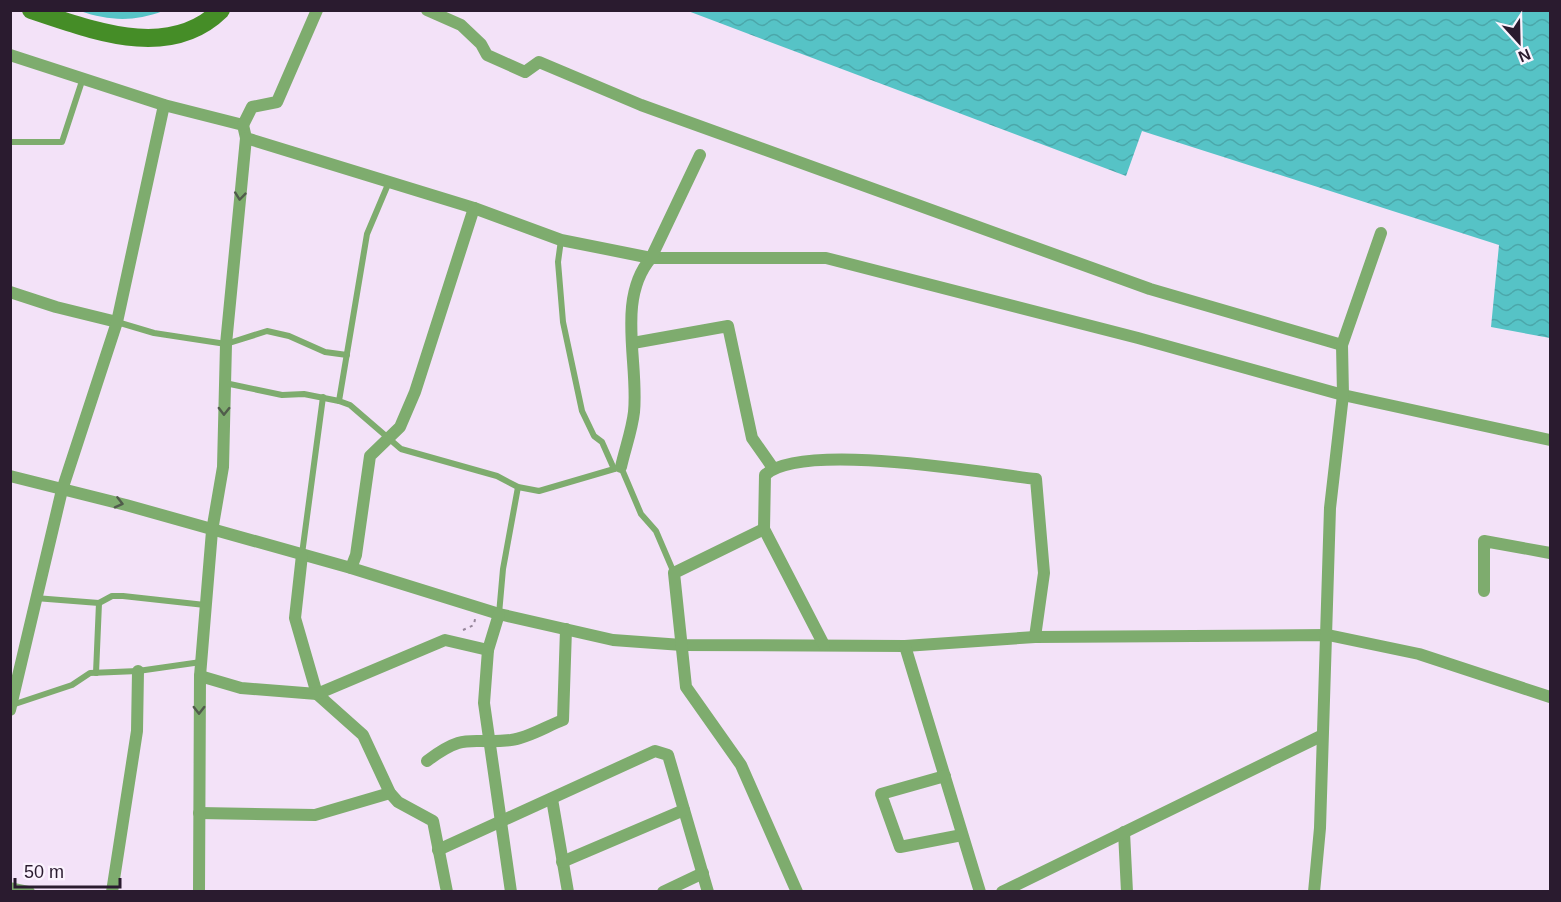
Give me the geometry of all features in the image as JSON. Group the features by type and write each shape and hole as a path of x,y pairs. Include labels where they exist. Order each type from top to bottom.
{"street":[{"path":"31,10 104,34 154,39 187,32 220,10"},
{"path":"199,891 200,676 212,531 223,467 226,344 246,138 243,125 252,107 277,102 317,10"},
{"path":"427,10 461,25 481,44 487,54 525,72 539,62 641,105 1139,285 1342,345"},
{"path":"10,55 164,105 243,125"},
{"path":"11,708 62,490 117,322 164,105"},
{"path":"246,138 474,208 561,240 651,258 826,258 1138,338 1343,395 1551,440"},
{"path":"617,468 634,413 632,310 639,271 651,258 700,155"},
{"path":"351,568 356,555 370,456 400,427 416,392 474,208"},
{"path":"1314,891 1320,828 1322,736 1328,635 1330,508 1343,395 1342,345 1381,233"},
{"path":"10,292 56,307 117,322"},
{"path":"633,343 728,326 752,438 773,468"},
{"path":"824,645 764,529 765,475 773,468 805,460 868,460 1036,479 1044,573 1035,637"},
{"path":"10,476 126,505 212,531 351,568 500,614 613,640 682,645 905,646 1035,637 1328,635 1419,654 1551,697"},
{"path":"764,529 674,573 686,687 741,765 796,891"},
{"path":"1484,591 1484,541 1551,553"},
{"path":"302,555 296,618 316,694 363,735 390,793 398,802 433,821 447,891"},
{"path":"500,614 488,650 484,703 511,891"},
{"path":"428,761 448,745 467,740 512,740 563,720 566,629"},
{"path":"200,676 240,687 316,694 445,640 488,650"},
{"path":"905,646 980,891"},
{"path":"112,891 137,731 138,671"},
{"path":"1002,891 1322,736"},
{"path":"438,850 655,751 668,755 708,891"},
{"path":"945,776 881,794 900,847 962,835"},
{"path":"199,813 315,815 390,793"},
{"path":"552,799 568,891"},
{"path":"562,862 684,810"},
{"path":"1124,832 1127,891"},
{"path":"663,891 703,873"},
{"path":"10,888 28,891"}],"lane":[{"path":"10,142 62,142 83,78"},
{"path":"339,401 367,234 389,182"},
{"path":"561,240 558,262 563,322 582,411 594,436 602,442 617,468 641,514 656,531 674,573"},
{"path":"117,322 154,333 226,344 267,331 289,336 325,352 347,355"},
{"path":"225,382 282,395 304,394 339,401 350,405 401,449 497,476 518,487 539,491 617,468"},
{"path":"302,555 323,398"},
{"path":"500,614 503,569 518,487"},
{"path":"35,598 99,603 112,596 123,596 205,605"},
{"path":"96,673 99,603"},
{"path":"11,708 72,686 90,673 138,671 201,662"}],"path":[{"path":"445,640 474,625 478,607"}],"water":[{"path":"80,11 163,11 142,17 122,19 101,17"},
{"path":"688,11 1550,11 1550,338 1491,327 1499,245 1142,131 1126,176"}]}
